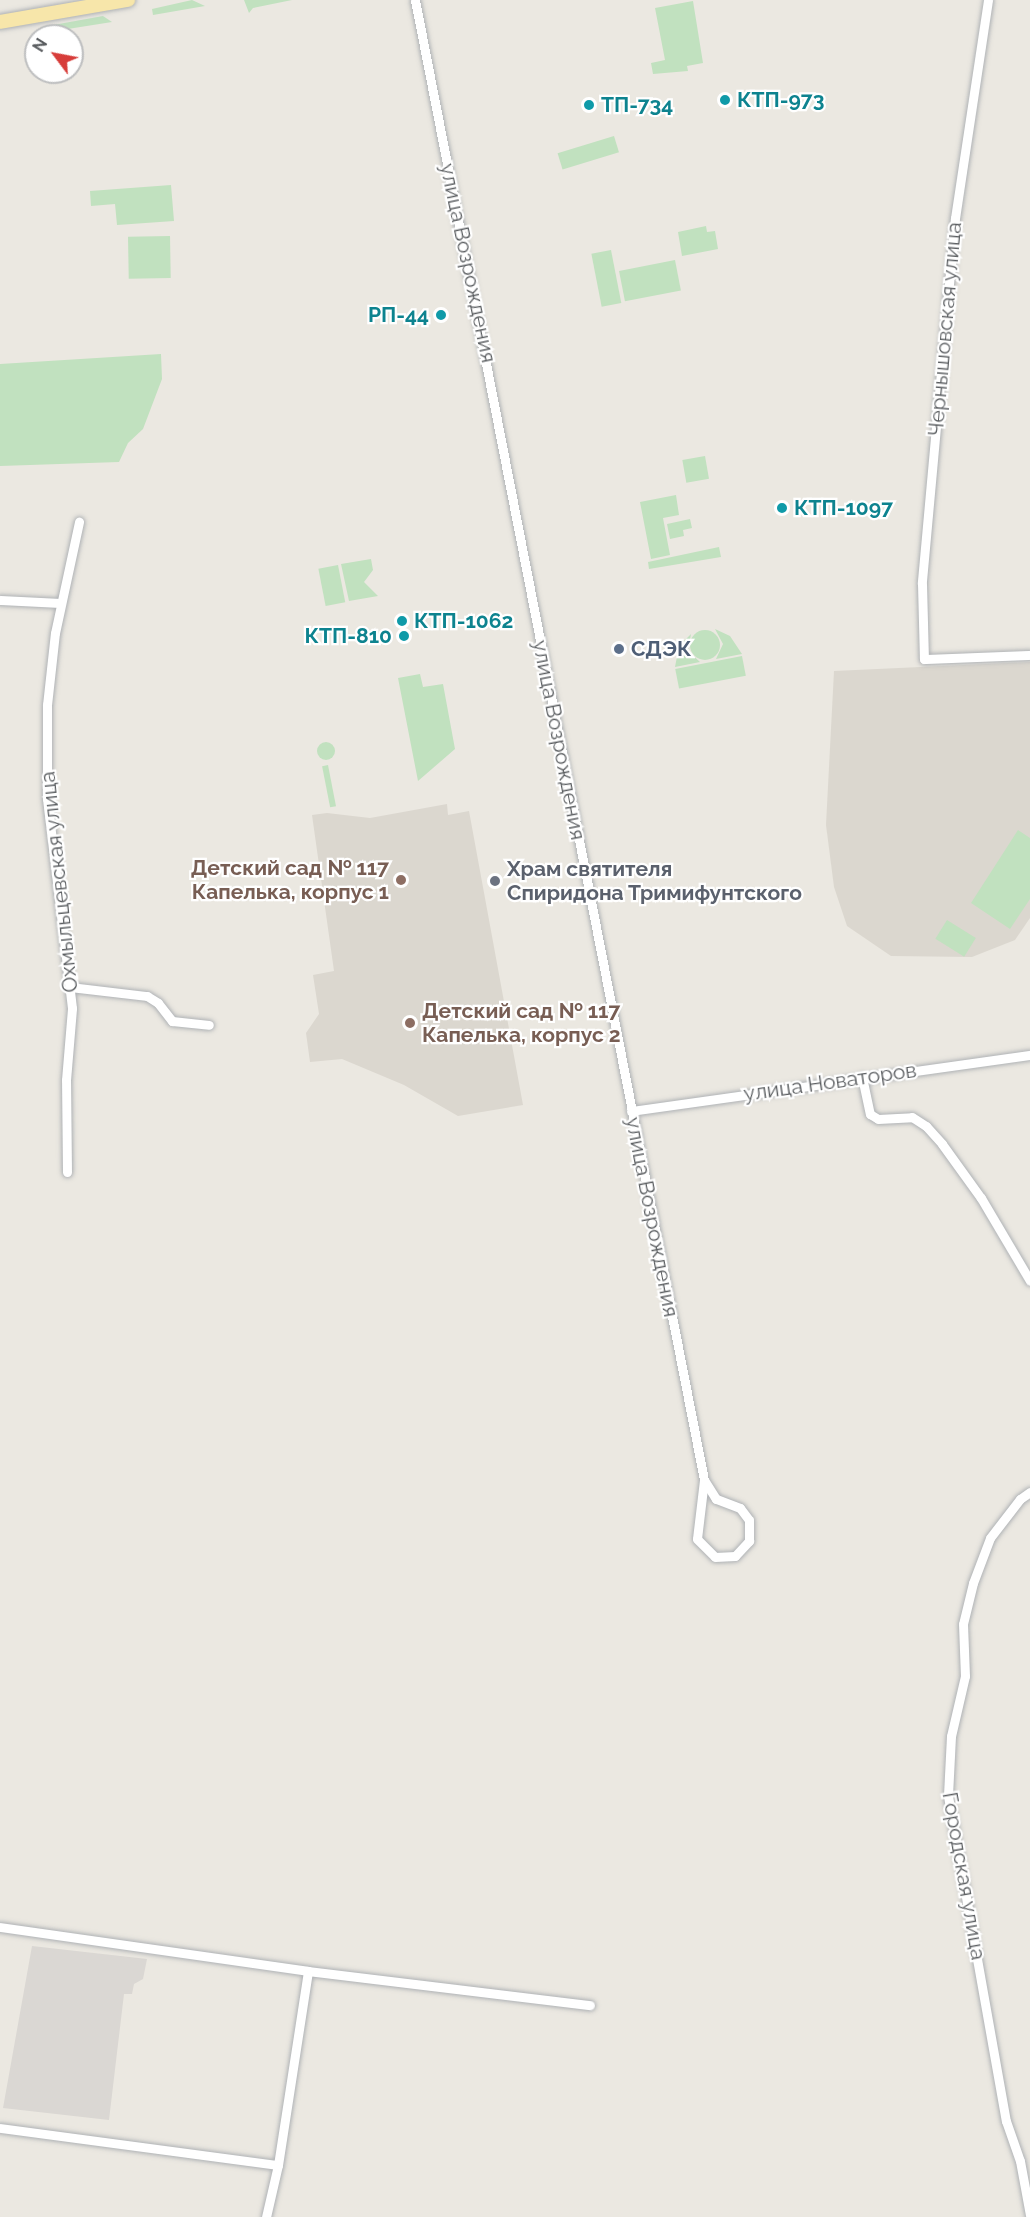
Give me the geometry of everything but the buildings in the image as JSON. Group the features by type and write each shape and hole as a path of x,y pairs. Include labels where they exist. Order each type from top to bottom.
{"main road":[{"path":"0,22 128,0"}],"street":[{"name":"улица Возрождения","path":"415,0 704,1480 697,1539 715,1557 735,1556 750,1541 750,1520 740,1508 716,1499 704,1480"},
{"name":"Чернышовская улица","path":"988,0 955,218 922,584 924,659 1030,655"},
{"name":"Охмыльцевская улица","path":"67,1172 70,987 48,799 49,675 79,522"},
{"path":"0,600 62,603"},
{"path":"70,987 147,996 158,1002 172,1021 209,1024"},
{"name":"улица Новаторов","path":"631,1111 1030,1055"},
{"path":"862,1077 870,1114 878,1119 912,1117 926,1126 942,1144 981,1198 1030,1281"},
{"name":"Городская улица","path":"1030,1492 1009,1512 990,1538 973,1583 963,1624 965,1676 951,1736 948,1796 1006,2121 1020,2161 1030,2215"},
{"path":"0,1927 308,1971 590,2005"},
{"path":"266,2217 278,2165 308,1971"},
{"path":"0,2128 278,2165"}],"shaded area":[{"path":"1030,662 1030,918 1015,940 972,957 891,956 847,926 834,887 826,825 834,671"},
{"path":"447,804 448,815 469,811 523,1105 458,1116 404,1085 342,1059 310,1062 306,1033 319,1014 313,975 334,971 312,815 327,813 370,818"},
{"path":"32,1946 147,1959 143,1979 134,1984 132,1994 124,1994 109,2120 3,2108"}],"green space":[{"path":"192,0 205,6 153,15 152,9"},
{"path":"244,0 292,0 253,8 249,13"},
{"path":"693,1 703,63 687,66 688,71 653,74 651,63 665,60 655,8"},
{"path":"103,16 112,22 84,26 84,24 59,24"},
{"path":"614,136 619,152 563,170 558,153"},
{"path":"171,185 174,221 117,225 115,204 91,206 90,191"},
{"path":"706,226 707,232 715,231 718,249 682,256 678,232"},
{"path":"170,236 171,278 129,279 128,237"},
{"path":"611,250 621,303 602,307 591,254"},
{"path":"675,260 681,290 625,301 619,271"},
{"path":"161,354 162,379 143,429 128,443 119,462 0,466 0,364"},
{"path":"705,456 709,479 686,483 682,460"},
{"path":"676,495 679,515 663,518 670,555 651,559 640,502"},
{"path":"690,519 692,528 683,530 684,536 670,539 667,524"},
{"path":"719,547 721,557 649,569 648,562"},
{"path":"371,559 373,570 364,582 378,596 349,601 341,564"},
{"path":"338,565 345,602 326,606 318,569"},
{"path":"715,629 730,636 742,654 716,659 723,644"},
{"path":"705,630 716,634 720,645 716,656 705,660 694,656 690,645 694,634"},
{"path":"691,634 688,651 700,662 675,667 679,646"},
{"path":"742,656 746,676 679,689 675,669"},
{"path":"420,674 423,687 443,684 455,749 418,781 398,678"},
{"path":"326,742 332,745 335,751 332,757 326,760 320,757 317,751 320,745"},
{"path":"328,765 336,806 330,807 322,766"},
{"path":"1018,830 1030,838 1030,899 1010,929 971,903"},
{"path":"947,920 976,938 964,957 935,939"}],"place":[{"name":"КТП-973","path":"725,100"},
{"name":"ТП-734","path":"589,105"},
{"name":"РП-44","path":"441,315"},
{"name":"КТП-1097","path":"782,508"},
{"name":"КТП-1062","path":"402,621"},
{"name":"КТП-810","path":"404,636"},
{"name":"СДЭК","path":"619,649"},
{"name":"Детский сад № 117 Капелька, корпус 1","path":"401,880"},
{"name":"Храм святителя Спиридона Тримифунтского","path":"495,881"},
{"name":"Детский сад № 117 Капелька, корпус 2","path":"410,1023"}]}
